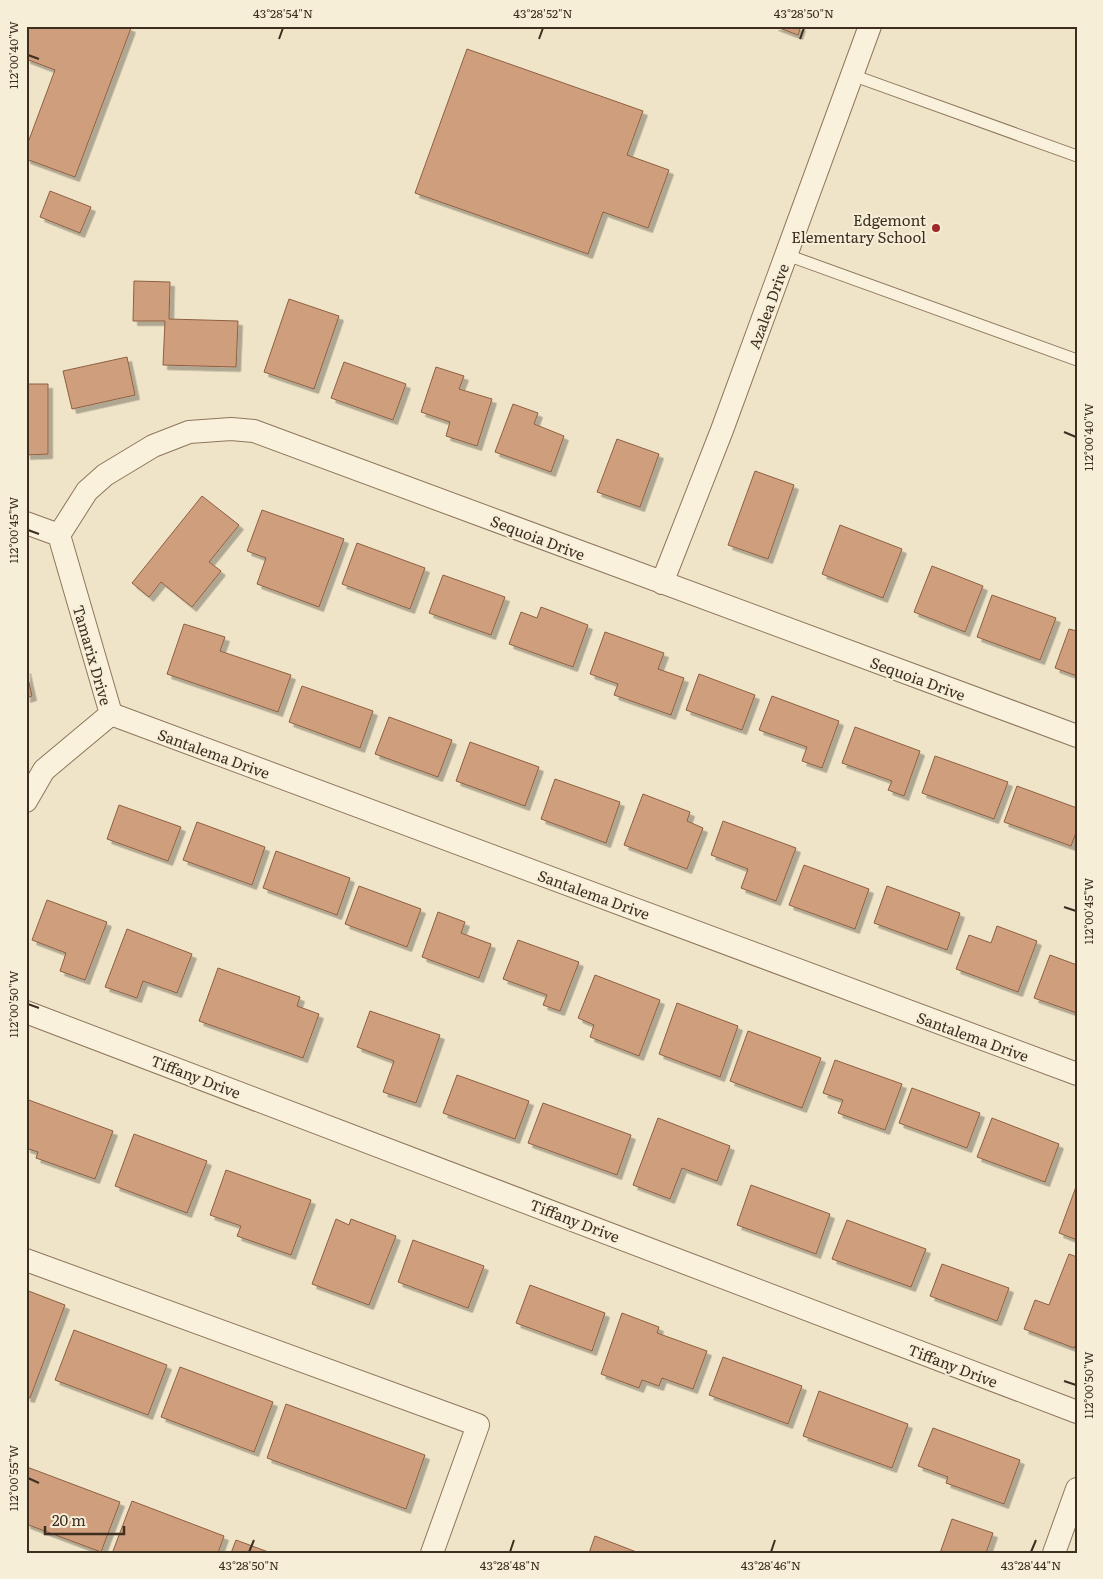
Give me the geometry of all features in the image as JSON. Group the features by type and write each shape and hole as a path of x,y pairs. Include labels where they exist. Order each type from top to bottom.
{"street":[{"name":"Azalea Drive","path":"662,583 722,430 870,26"},
{"name":"Sequoia Drive","path":"59,535 87,491 105,475 152,446 189,432 231,429 254,431 1077,736"},
{"path":"26,523 59,535"},
{"name":"Tamarix Drive","path":"26,801 44,770 111,714 59,535"},
{"name":"Santalema Drive","path":"111,714 1077,1074"},
{"name":"Tiffany Drive","path":"26,1012 1077,1412"},
{"path":"26,1260 478,1425 432,1553"},
{"path":"1054,1553 1077,1489"}],"lane":[{"path":"852,75 1077,156"},
{"path":"787,255 1077,360"}],"building":[{"path":"26,26 126,26 131,28 75,177 26,159 26,148 55,70 26,59"},
{"path":"774,26 801,26 798,35"},
{"path":"467,49 643,111 627,155 669,170 648,228 603,212 588,254 415,193"},
{"path":"50,191 91,207 80,233 40,217"},
{"path":"134,281 170,282 169,319 238,321 236,367 163,365 165,321 133,321"},
{"path":"289,299 339,316 314,389 264,372"},
{"path":"127,357 135,395 72,409 63,371"},
{"path":"344,362 406,384 393,420 331,398"},
{"path":"436,367 464,376 459,389 492,399 477,446 446,436 450,422 421,412"},
{"path":"26,384 48,384 48,454 26,455"},
{"path":"513,404 538,413 534,424 564,436 551,472 495,452"},
{"path":"617,439 659,454 640,507 597,492"},
{"path":"755,471 794,485 768,559 728,545"},
{"path":"202,496 239,525 209,562 221,571 192,607 161,582 149,597 132,583"},
{"path":"262,510 344,539 319,607 257,584 266,558 247,551"},
{"path":"840,525 902,549 883,598 822,574"},
{"path":"357,543 425,568 410,609 342,584"},
{"path":"932,566 983,586 965,632 914,612"},
{"path":"443,575 505,597 491,635 429,613"},
{"path":"992,595 1056,618 1040,660 977,637"},
{"path":"541,607 588,625 573,667 509,644 521,612 537,618"},
{"path":"184,624 225,637 220,651 291,675 278,712 167,674"},
{"path":"1069,629 1077,631 1077,676 1055,668"},
{"path":"605,632 664,653 658,669 684,678 671,715 614,695 618,684 590,674"},
{"path":"26,669 32,696 26,698"},
{"path":"699,674 755,695 742,730 686,710"},
{"path":"302,686 373,711 360,748 289,722"},
{"path":"772,696 839,721 822,768 802,761 807,747 759,730"},
{"path":"389,717 452,740 438,777 375,754"},
{"path":"855,727 920,751 904,796 888,790 892,781 842,763"},
{"path":"470,742 539,767 525,806 456,781"},
{"path":"935,756 1008,782 994,819 922,793"},
{"path":"555,779 620,802 606,843 541,819"},
{"path":"1017,786 1077,808 1077,830 1071,846 1004,822"},
{"path":"643,794 690,812 687,821 703,828 687,869 624,845"},
{"path":"119,805 181,827 168,861 107,839"},
{"path":"723,821 796,848 776,901 741,888 748,869 711,855"},
{"path":"197,822 265,847 252,885 183,860"},
{"path":"276,851 350,878 337,915 263,888"},
{"path":"804,865 869,889 855,929 789,905"},
{"path":"359,886 421,909 407,947 345,924"},
{"path":"887,886 960,913 947,950 874,923"},
{"path":"47,900 107,922 85,980 60,971 66,953 32,940"},
{"path":"438,912 465,922 461,933 491,944 479,978 422,957"},
{"path":"997,926 1037,941 1018,992 956,969 969,935 991,943"},
{"path":"127,929 192,954 177,993 143,981 137,998 105,987"},
{"path":"518,940 579,962 560,1011 543,1005 547,995 503,979"},
{"path":"1050,955 1077,965 1077,1013 1034,998"},
{"path":"218,968 300,997 297,1006 319,1014 303,1058 199,1021"},
{"path":"595,975 660,1000 639,1056 590,1037 594,1025 578,1018"},
{"path":"677,1003 738,1026 720,1077 659,1054"},
{"path":"370,1011 440,1035 416,1103 383,1092 394,1061 357,1047"},
{"path":"748,1031 821,1058 802,1108 730,1081"},
{"path":"835,1060 902,1084 885,1130 838,1113 843,1100 823,1093"},
{"path":"457,1075 529,1101 515,1139 443,1113"},
{"path":"912,1088 980,1113 967,1148 899,1123"},
{"path":"26,1099 113,1131 95,1179 36,1158 38,1152 26,1148"},
{"path":"543,1103 631,1135 617,1175 528,1143"},
{"path":"658,1118 730,1146 717,1181 682,1168 670,1199 633,1185"},
{"path":"992,1118 1059,1144 1045,1182 977,1157"},
{"path":"134,1134 207,1161 187,1213 115,1186"},
{"path":"226,1170 311,1200 291,1255 237,1236 241,1226 210,1215"},
{"path":"1077,1184 1077,1240 1059,1233"},
{"path":"751,1185 830,1214 816,1254 737,1225"},
{"path":"336,1219 349,1225 351,1219 396,1236 369,1305 312,1284"},
{"path":"847,1220 926,1249 911,1287 832,1259"},
{"path":"413,1240 484,1266 468,1308 398,1282"},
{"path":"1069,1254 1077,1257 1077,1342 1074,1348 1024,1329 1035,1300 1049,1305"},
{"path":"942,1264 1009,1288 997,1321 930,1296"},
{"path":"530,1285 605,1313 592,1351 516,1323"},
{"path":"26,1290 65,1305 30,1398 26,1397"},
{"path":"622,1313 659,1327 657,1333 707,1351 693,1389 662,1378 659,1386 642,1380 639,1388 601,1374"},
{"path":"74,1330 167,1365 148,1415 55,1380"},
{"path":"723,1357 802,1386 788,1424 709,1395"},
{"path":"180,1367 273,1402 254,1452 161,1417"},
{"path":"819,1391 908,1424 892,1468 803,1436"},
{"path":"286,1404 425,1455 406,1509 267,1458"},
{"path":"933,1428 1020,1460 1004,1504 946,1483 948,1477 918,1466"},
{"path":"27,1467 120,1502 101,1552 26,1524"},
{"path":"132,1501 224,1536 218,1553 118,1553 113,1551"},
{"path":"952,1519 993,1533 986,1553 940,1553"},
{"path":"595,1536 639,1553 589,1553"},
{"path":"236,1540 271,1553 231,1553"}],"place":[{"name":"Edgemont Elementary School","path":"936,228"}]}
